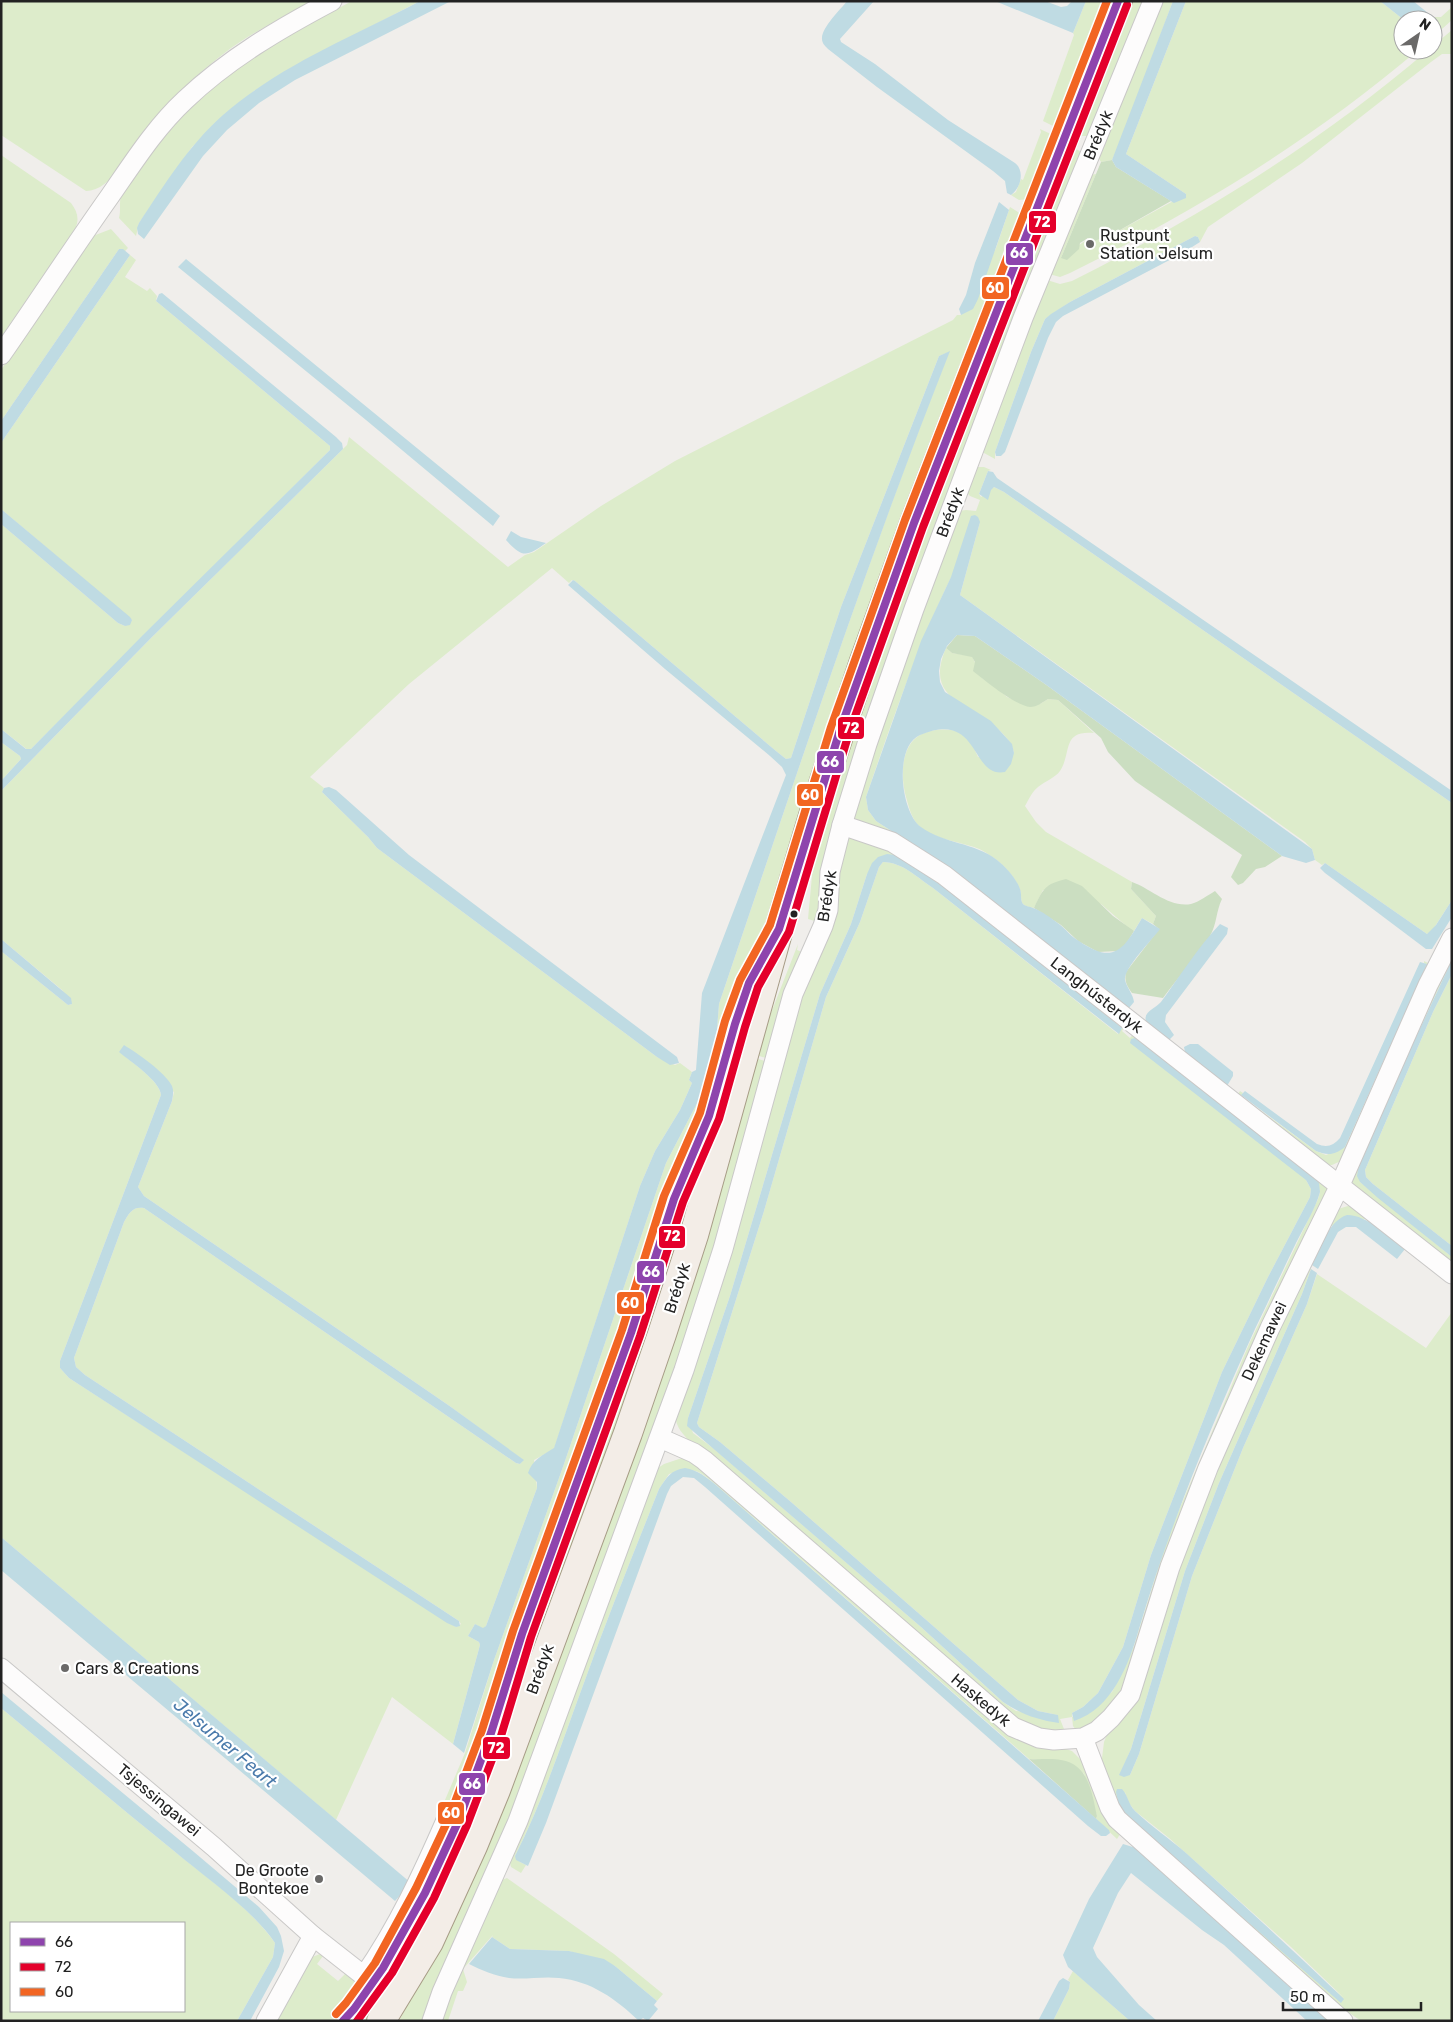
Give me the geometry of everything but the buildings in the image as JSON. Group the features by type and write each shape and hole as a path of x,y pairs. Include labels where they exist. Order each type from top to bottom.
{"main road":[{"name":"Brédyk","path":"381,2021 429,1942 473,1846 628,1433 694,1235 779,929 843,721 914,522 1118,1"}],"street":[{"path":"1,355 146,145 182,102 206,80 262,40 332,1"},
{"name":"Brédyk","path":"432,2021 442,1992 518,1821 684,1370 723,1249 793,994 823,926 828,910 830,872 842,825 867,744 914,609 1023,318 1153,1"},
{"path":"1034,214 1061,225"},
{"name":"Langhústerdyk","path":"842,825 892,842 944,875 1452,1274"},
{"name":"Dekemawei","path":"1083,1738 1097,1731 1111,1718 1130,1695 1170,1567 1204,1476 1262,1344 1340,1185 1428,985 1452,938"},
{"name":"Haskedyk","path":"660,1438 694,1453 704,1460 1013,1727 1039,1738 1054,1740 1083,1738"},
{"name":"Tsjessingawei","path":"1,1668 214,1847 313,1936 364,1976 384,1946 447,1818"},
{"path":"1083,1738 1110,1808 1117,1819 1343,2021"},
{"path":"266,2021 313,1936"}],"green space":[{"path":"1,1 313,1 254,33 203,70 136,142 112,178 96,189 86,191 1,135"},
{"path":"352,1 420,1 291,68 254,91 192,147 139,223 136,236 119,218 121,195 128,183 165,136 188,111 237,69 292,34"},
{"path":"1086,1 1107,1 1055,127 1043,121"},
{"path":"1129,1 1146,1 1088,136 1079,136"},
{"path":"1160,1 1173,1 1120,143 1112,160 1101,162 1098,157"},
{"path":"1186,1 1380,1 1393,11 1393,60 1406,60 1378,83 1294,144 1207,199 1116,250 1070,273 1060,277 1049,274 1090,175 1096,174 1061,258 1089,238 1113,234 1186,194 1126,154"},
{"path":"1452,7 1452,20 1443,28 1443,15"},
{"path":"1452,30 1452,54 1443,54 1443,38"},
{"path":"1416,60 1434,60 1302,163 1208,227 1200,242 1198,237 1195,236 1070,302 1045,319 995,452 995,459 984,453 982,449 1047,280 1060,284 1072,281 1166,231 1301,147 1387,84"},
{"path":"1040,129 1053,135 1030,199 1019,200 1011,195 1016,192 1021,179 1023,180 1041,132"},
{"path":"1073,147 1081,152 1082,158 1057,211 1050,211"},
{"path":"1,155 71,203 78,218 75,229 1,337"},
{"path":"1112,160 1116,167 1171,201 1113,234 1094,241 1088,238 1080,243 1079,249 1067,260 1061,258 1101,162"},
{"path":"1010,207 1021,214 776,900 762,931 742,987 740,990 736,989 721,1034 719,1047 723,1048 700,1126 666,1207 625,1335 511,1651 477,1758 457,1812 442,1807 465,1753 494,1660 564,1464 666,1163 706,1086 716,1042 719,1004 859,595 949,352 939,356 841,607 791,758 786,759 776,751 575,581 572,580 569,583 552,568 409,684 310,777 324,788 322,792 377,848 657,1057 675,1065 680,1063 692,1072 689,1080 692,1083 680,1110 655,1151 640,1186 554,1449 534,1460 537,1488 486,1626 483,1629 475,1624 468,1636 479,1642 480,1645 453,1744 392,1697 336,1820 1,1537 1,951 68,1005 72,1004 62,990 1,939 1,791 152,637 347,445 349,437 508,567 525,555 534,552 601,506 675,461 953,320 957,315 961,315 996,248","holes":["120,1052 174,1092 138,1187 144,1196 451,1407 523,1460 520,1464 516,1463 144,1208 134,1209 124,1222 74,1358 76,1367 85,1375 459,1621 461,1624 456,1627 69,1378 60,1368 60,1361 161,1095 156,1084"]},
{"path":"1043,225 1050,230 1009,335 818,922 808,919 815,843 894,605"},
{"path":"111,229 128,248 125,251 119,249 1,421 1,370 93,236"},
{"path":"130,255 136,260 125,277 147,291 150,288 157,296 156,301 330,446 330,450 29,751 1,729 1,524 118,623 125,626 132,620 1,509 1,443"},
{"path":"976,467 984,467 991,470 988,471 979,494 981,497 994,487 1004,492 1452,803 1452,900 1432,931 1427,934 1325,863 1322,865 1315,860 1312,849 1305,842 960,595 980,522 945,590 923,641 893,718 866,797 868,810 876,821 939,862 857,823 854,816 892,692 959,511 976,511 980,500 967,493"},
{"path":"957,635 975,636 1045,684 1282,856 1265,867 1256,869 1243,883 1238,885 1231,877 1242,855 1135,781 1108,752 1101,738 1058,700 1048,699 1033,707 1024,706 1009,698 973,671 975,662 972,657 952,653 946,648"},
{"path":"946,648 952,653 972,656 982,678 1007,697 1017,701 1040,704 1048,699 1058,700 1094,733 1076,735 1072,739 1060,771 1036,789 1025,806 1046,832 1132,882 1131,889 1156,916 1153,924 1142,918 1134,931 1101,904 1043,890 1034,908 1024,905 1016,881 998,861 977,848 930,834 918,825 910,812 906,797 903,782 903,765 907,749 921,734 944,730 961,733 967,738 978,757 1014,753 1009,741 1000,731 945,690 941,680 941,666"},
{"path":"1,742 20,756 21,759 1,781"},
{"path":"850,836 896,848 1126,1024 1122,1031 1130,1038 1135,1032 1326,1183 1328,1190 1127,1689 1104,1717 1077,1731 1073,1726 1072,1717 1060,1719 1066,1734 1055,1734 1017,1723 692,1444 680,1431 676,1420 675,1415 794,1015 836,883 846,838","holes":["887,854 908,863 959,897 1122,1028 1118,1034 916,875 897,865 883,862 879,867 860,922 826,997 764,1211 697,1423 699,1427 720,1442 791,1502 1018,1700 1038,1711 1058,1715 1016,1711 1003,1702 921,1627 713,1448 693,1433 688,1418 730,1296 820,994 851,924 867,874","1306,1180 1320,1192 1318,1199 1249,1344 1168,1536 1134,1646 1112,1692 1072,1717 1072,1713 1083,1707 1098,1693 1123,1647 1151,1555 1222,1372 1268,1277 1310,1197 1311,1189"]},
{"path":"1066,879 1082,886 1113,916 1134,931 1125,946 1118,951 1098,952 1078,941 1061,925 1034,908 1040,896 1049,885"},
{"path":"1132,882 1175,903 1191,904 1215,891 1222,899 1210,936 1163,998 1132,993 1127,986 1126,972 1159,929 1153,924 1156,916 1131,889"},
{"path":"798,944 797,950 802,952 769,1059 756,1055 755,1054"},
{"path":"1452,947 1452,960 1360,1157 1360,1182 1452,1257 1452,1267 1354,1187 1351,1175"},
{"path":"1424,961 1432,965 1343,1160 1332,1165 1326,1165 1238,1094 1240,1091 1243,1093 1241,1096 1316,1151 1326,1155 1345,1147 1427,965"},
{"path":"1452,974 1452,1246 1373,1184 1366,1177 1365,1170 1433,1012"},
{"path":"755,1058 768,1062 703,1294 513,1817 426,2021 399,2021 432,1959"},
{"path":"714,1116 669,1281 466,1837 411,1947 365,2021 350,2021 371,1995 426,1902 472,1801 535,1612 638,1326 678,1202"},
{"path":"1348,1206 1356,1207 1408,1245 1405,1249 1365,1219 1331,1226 1312,1265 1308,1262 1338,1209"},
{"path":"1306,1266 1311,1269 1302,1294 1219,1483 1185,1571 1131,1749 1120,1775 1130,1775 1139,1754 1192,1576 1243,1448 1307,1304 1317,1274 1426,1348 1452,1312 1452,2021 1361,2021 1313,1988 1115,1807 1101,1766 1104,1742 1186,1536","holes":["1125,1792 1128,1802 1135,1811 1169,1838 1291,1947 1344,1998 1127,1817"]},
{"path":"682,1458 690,1459 1008,1730 1072,1751 1088,1767 1122,1831 1117,1839 1096,1819 1097,1816 1084,1774 1066,1764 1029,1759 716,1485 699,1472 690,1470 669,1474 659,1489 544,1791 515,1856 526,1865 521,1873 511,1867 509,1859 658,1468"},
{"path":"1,1708 242,1906 275,1943 273,1957 237,2021 1,2021"},
{"path":"1029,1759 1061,1760 1078,1767 1088,1781 1097,1816 1096,1819"},
{"path":"507,1878 614,1954 663,1994 657,2001 615,1966 569,1951 510,1949 492,1937 493,1935 463,1969 467,1982 463,1991 458,1991 448,2021 439,2021 502,1880"},
{"path":"320,1954 323,1956 317,1964 338,1981 347,1972 365,1987 336,2021 273,2021 307,1959"},
{"path":"1073,1971 1130,2021 1053,2021 1069,1989 1070,1982 1068,1980"}],"water":[{"path":"420,1 451,1 295,80 259,103 227,130 203,156 144,239 138,234 137,228 139,223 178,166 199,139 223,115 245,97 293,66"},
{"path":"847,1 874,1 840,39 841,42 875,64 948,120 1015,163 1021,175 1017,188 1011,195 1007,193 1005,181 993,171 877,87 825,46 822,39 825,30"},
{"path":"995,1 1045,1 1061,7 1067,6 1072,1 1086,1 1073,33"},
{"path":"1173,1 1186,1 1126,154 1186,194 1186,198 1174,203 1116,167 1112,160"},
{"path":"1380,1 1413,1 1424,10 1393,10"},
{"path":"999,202 1009,210 978,299 973,309 961,315 959,309 966,295 975,263"},
{"path":"1195,236 1198,237 1200,242 1181,254 1063,316 1056,322 1048,338 1005,452 1001,456 996,456 995,452 1045,319 1070,302"},
{"path":"119,249 123,249 130,255 1,443 1,421"},
{"path":"186,259 500,516 493,526 178,267"},
{"path":"162,293 336,437 342,443 343,449 152,637 1,791 1,781 21,759 20,756 1,742 1,729 26,749 31,749 330,450 330,446 156,301 159,294"},
{"path":"950,351 859,594 719,1004 716,1042 706,1086 666,1163 564,1464 494,1660 464,1753 453,1744 480,1645 479,1642 468,1636 475,1624 483,1628 486,1626 537,1488 537,1482 528,1473 535,1461 554,1448 640,1186 655,1151 680,1110 692,1083 689,1080 692,1072 696,1070 702,993 786,775 782,767 770,756 568,585 573,580 575,581 776,751 786,759 791,758 841,607 939,356"},
{"path":"988,471 993,472 997,478 1452,791 1452,803 1004,492 994,487 988,500 979,494"},
{"path":"1,509 130,617 132,620 130,625 125,626 118,623 1,524"},
{"path":"975,515 980,522 960,595 1312,849 1315,860 1306,863 1282,856 1045,684 975,636 957,635 947,646 941,659 940,682 945,692 991,721 1012,744 1014,753 1011,764 1005,772 994,771 986,766 964,737 954,731 940,729 920,735 911,742 906,752 903,766 905,795 914,820 930,833 979,850 997,860 1016,881 1025,906 1036,909 1046,915 1062,926 1073,937 1091,948 1110,953 1117,950 1130,938 1142,918 1160,929 1128,969 1125,980 1134,1002 1129,1008 939,862 876,821 868,810 866,797 921,641 951,577 971,516"},
{"path":"511,531 521,537 546,543 529,553 521,553 506,540"},
{"path":"329,787 336,790 409,855 677,1057 679,1063 670,1065 657,1057 377,848 322,792 324,788"},
{"path":"887,854 895,855 959,897 1122,1028 1119,1034 916,875 897,865 883,862 879,867 860,922 826,997 764,1211 697,1423 699,1427 720,1442 791,1502 1018,1700 1038,1711 1058,1715 1059,1723 1030,1716 1003,1702 921,1627 687,1426 688,1418 730,1296 820,994 851,924 872,863 878,857"},
{"path":"1325,863 1427,934 1436,925 1452,900 1452,917 1432,949 1426,949 1325,873 1320,868"},
{"path":"1220,924 1228,928 1227,934 1166,1015 1165,1022 1174,1035 1169,1040 1146,1022 1146,1015 1161,1002"},
{"path":"1,939 71,998 72,1004 68,1005 1,951"},
{"path":"1452,960 1452,974 1433,1012 1365,1170 1366,1177 1373,1184 1452,1246 1452,1257 1378,1198 1360,1182 1357,1176 1360,1157"},
{"path":"1420,962 1427,964 1345,1147 1331,1154 1316,1151 1241,1095 1245,1091 1317,1144 1327,1146 1335,1143 1340,1138"},
{"path":"1135,1038 1313,1176 1319,1183 1320,1192 1255,1329 1207,1440 1177,1515 1135,1643 1124,1670 1109,1696 1087,1715 1074,1721 1072,1713 1083,1707 1098,1693 1123,1647 1151,1555 1222,1372 1268,1277 1310,1197 1311,1189 1306,1180 1130,1043 1131,1039"},
{"path":"1190,1044 1198,1044 1233,1072 1233,1076 1227,1086 1185,1052 1184,1047"},
{"path":"124,1045 157,1069 172,1086 173,1090 172,1101 138,1187 144,1196 451,1407 524,1460 520,1464 516,1463 144,1208 134,1209 124,1222 74,1358 76,1367 85,1375 459,1621 460,1626 456,1627 447,1623 69,1378 60,1368 60,1361 161,1095 156,1084 119,1052"},
{"path":"1347,1215 1355,1216 1370,1223 1405,1249 1397,1259 1356,1227 1346,1227 1338,1232 1318,1269 1312,1265 1326,1236 1340,1218"},
{"path":"1311,1269 1317,1273 1307,1304 1243,1448 1192,1576 1139,1754 1130,1775 1124,1777 1119,1775 1131,1749 1185,1571 1219,1483 1302,1294"},
{"path":"685,1468 698,1472 716,1485 1109,1830 1110,1833 1106,1836 1101,1836 1088,1826 705,1487 694,1478 683,1477 671,1486 667,1494 546,1823 528,1866 516,1860 515,1856 544,1791 659,1489 664,1481 676,1470"},
{"name":"Jelsumer Feart","path":"1,1537 411,1883 395,1901 1,1570"},
{"path":"1,1692 259,1907 277,1927 284,1951 279,1967 250,2021 237,2021 273,1957 275,1943 254,1918 228,1894 1,1708"},
{"path":"1117,1789 1124,1791 1135,1811 1186,1853 1344,1999 1341,2003 1127,1817 1119,1806"},
{"path":"1123,1844 1136,1848 1331,2021 1307,2021 1224,1945 1202,1930 1131,1873 1118,1893 1093,1948 1097,1957 1139,2005 1157,2021 1130,2021 1068,1967 1063,1955 1089,1899"},
{"path":"492,1937 510,1949 569,1951 604,1959 657,2001 654,2005 658,2009 648,2021 643,2018 639,2021 602,1992 582,1983 553,1978 509,1978 469,1964"},
{"path":"1063,1978 1070,1982 1069,1989 1053,2021 1038,2021 1059,1981"}],"transit line":[{"name":"60","path":"336,2014 375,1963 416,1888 449,1818 482,1730 513,1631 622,1330 664,1196 700,1113 725,1021 740,980 770,925 831,727 905,520 1107,1"},
{"name":"66","path":"343,2021 354,2009 383,1968 425,1893 458,1822 491,1733 522,1634 631,1333 674,1199 709,1116 735,1024 749,983 779,929 840,730 914,523 1118,1"},
{"name":"72","path":"357,2021 392,1973 434,1898 467,1825 501,1736 531,1637 640,1336 683,1202 719,1119 758,987 789,932 849,733 923,527 1127,5"}],"place":[{"name":"Rustpunt Station Jelsum","path":"1090,244"},
{"name":"Cars & Creations","path":"65,1668"},
{"name":"De Groote Bontekoe","path":"319,1879"}]}
